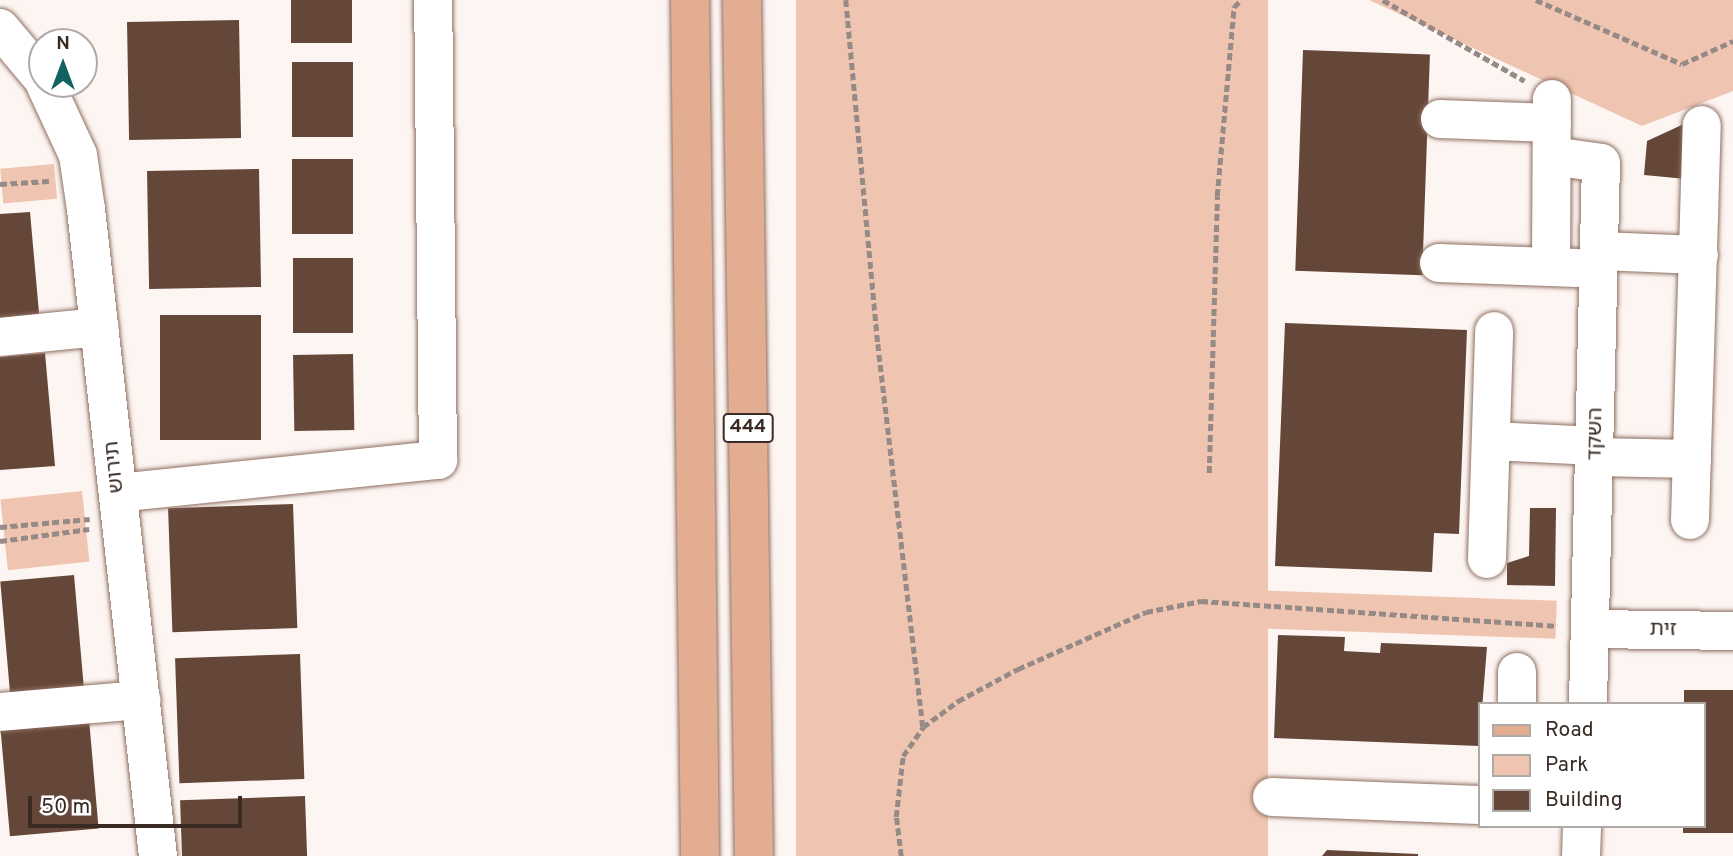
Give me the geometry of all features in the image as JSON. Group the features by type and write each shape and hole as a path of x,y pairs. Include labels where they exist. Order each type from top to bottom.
{"main road":[{"name":"444","path":"690,0 700,856"},
{"name":"444","path":"742,0 754,856"}],"street":[{"path":"120,512 438,460 433,0"},
{"path":"0,28 28,61"},
{"name":"תירוש","path":"52,98 78,155 82,180 158,856"},
{"path":"1440,119 1552,126 1551,267"},
{"path":"1690,520 1702,125"},
{"name":"השקד","path":"1552,126 1601,163 1592,629 1588,702"},
{"path":"1439,263 1551,267 1599,260 1699,255"},
{"path":"0,337 99,327"},
{"path":"1487,559 1494,331"},
{"path":"1491,441 1692,459"},
{"name":"זית","path":"1592,629 1733,631"},
{"path":"0,712 141,700"},
{"path":"1272,797 1478,805"},
{"path":"1581,856 1582,828"}],"path":[{"path":"846,0 878,344 923,727"},
{"path":"1209,473 1217,195 1234,7 1241,0"},
{"path":"1382,0 1552,126"},
{"path":"1536,0 1682,64 1733,41"},
{"path":"0,184 82,180"},
{"path":"0,527 120,512"},
{"path":"0,541 120,512"},
{"path":"901,856 896,817 903,756 923,727 958,701 1088,635 1146,612 1201,601 1592,629"}],"green space":[{"path":"796,0 1268,0 1268,856 796,856"},
{"path":"1369,0 1733,0 1733,91 1642,126"},
{"path":"54,164 57,199 3,204 0,169"},
{"path":"82,491 89,562 8,570 0,500"},
{"path":"1250,590 1557,601 1555,639 1249,628"}],"building":[{"path":"291,0 352,0 352,43 291,43"},
{"path":"239,20 241,138 129,140 127,22"},
{"path":"1303,50 1430,54 1422,275 1295,271"},
{"path":"292,62 353,62 353,137 292,137"},
{"path":"1686,123 1686,179 1644,175 1647,141"},
{"path":"292,159 353,159 353,234 292,234"},
{"path":"259,169 261,287 149,289 147,171"},
{"path":"30,212 40,324 0,328 0,214"},
{"path":"293,258 353,258 353,333 293,333"},
{"path":"160,315 261,315 261,440 160,440"},
{"path":"1285,323 1467,330 1459,534 1434,533 1432,572 1275,566"},
{"path":"45,353 55,466 0,470 0,357"},
{"path":"353,354 354,430 294,431 293,355"},
{"path":"293,504 297,628 172,632 168,508"},
{"path":"1530,508 1556,508 1555,586 1507,585 1507,563 1529,556"},
{"path":"74,575 84,687 10,693 0,581"},
{"path":"1278,635 1345,637 1344,651 1380,653 1381,643 1487,647 1483,702 1478,702 1478,746 1274,738"},
{"path":"300,654 304,779 179,783 175,658"},
{"path":"1684,690 1733,690 1733,833 1683,833 1683,828 1705,828 1705,702 1684,702"},
{"path":"89,719 99,829 10,836 0,727"},
{"path":"305,796 307,856 182,856 180,800"},
{"path":"1327,850 1418,854 1418,856 1322,856"}]}
